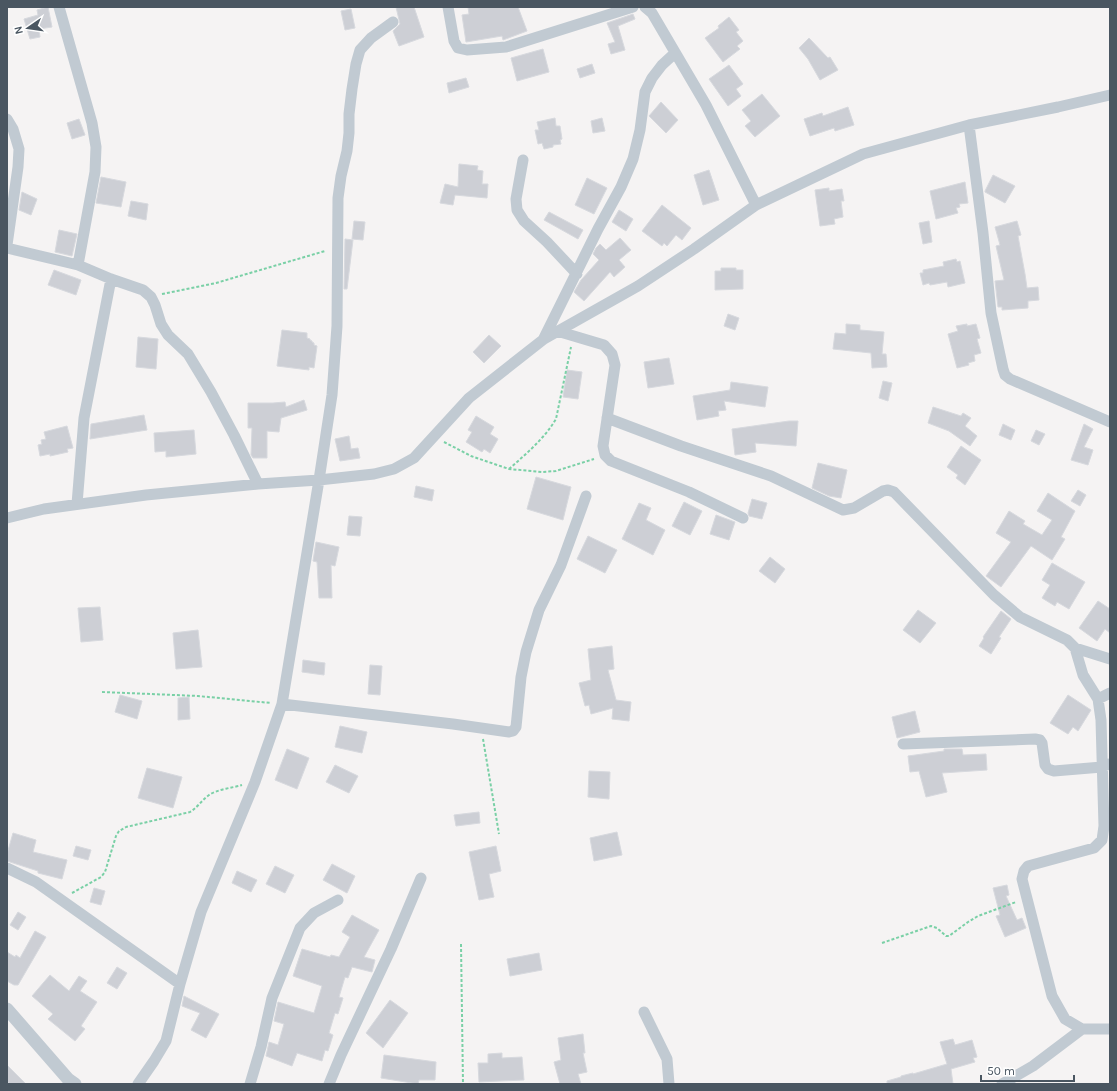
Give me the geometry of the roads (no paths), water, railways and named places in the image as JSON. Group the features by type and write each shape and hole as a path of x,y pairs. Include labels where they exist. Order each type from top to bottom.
{"street":[{"path":"59,7 92,122 96,147 95,172 78,265"},
{"path":"448,7 454,41 458,48 467,50 506,47 633,7"},
{"path":"645,7 652,13 706,105 756,205"},
{"path":"138,1084 166,1041 180,984 201,912 255,782 282,704 332,395 337,326 338,198 347,151 349,114 356,64 360,50 371,38 393,22"},
{"path":"544,339 598,229 621,187 633,159 640,130 645,92 652,78 662,64 675,52"},
{"path":"7,518 44,509 146,495 258,484 319,480 374,474 394,469 414,458 469,398 544,339 638,286 756,205 863,154 969,124 1058,107 1110,95"},
{"path":"7,120 13,129 19,150 7,245"},
{"path":"969,124 983,233 991,313 1005,375 1010,379 1110,422"},
{"path":"523,160 516,199 517,210 524,221 547,242 577,274"},
{"path":"7,248 78,265 111,279 143,290 151,297 161,324 168,335 188,354 211,392 258,484"},
{"path":"76,504 84,418 111,279"},
{"path":"557,331 604,346 612,354 615,365 603,446 605,455 611,461 689,492 743,518"},
{"path":"608,418 681,446 771,476 844,510 854,508 883,491 888,490 894,492 994,596 1020,617 1067,640 1075,648 1110,659"},
{"path":"282,704 508,732 513,731 516,727 521,677 538,610 560,565 586,496"},
{"path":"1075,648 1083,675 1098,699 1101,720 1106,765 1104,826 1102,840 1094,848 1028,866 1024,871 1022,879 1052,996 1065,1019 1082,1029 1110,1029"},
{"path":"1098,699 1110,693"},
{"path":"904,744 1035,739 1040,740 1042,743 1045,765 1048,769 1054,771 1106,765"},
{"path":"7,868 36,882 180,984"},
{"path":"329,1084 391,949 421,878"},
{"path":"250,1084 261,1047 272,998 292,944 300,928 314,914 338,900"},
{"path":"7,1009 69,1082"},
{"path":"644,1012 667,1059 669,1084"},
{"path":"1002,1084 1033,1066 1082,1029"}]}
